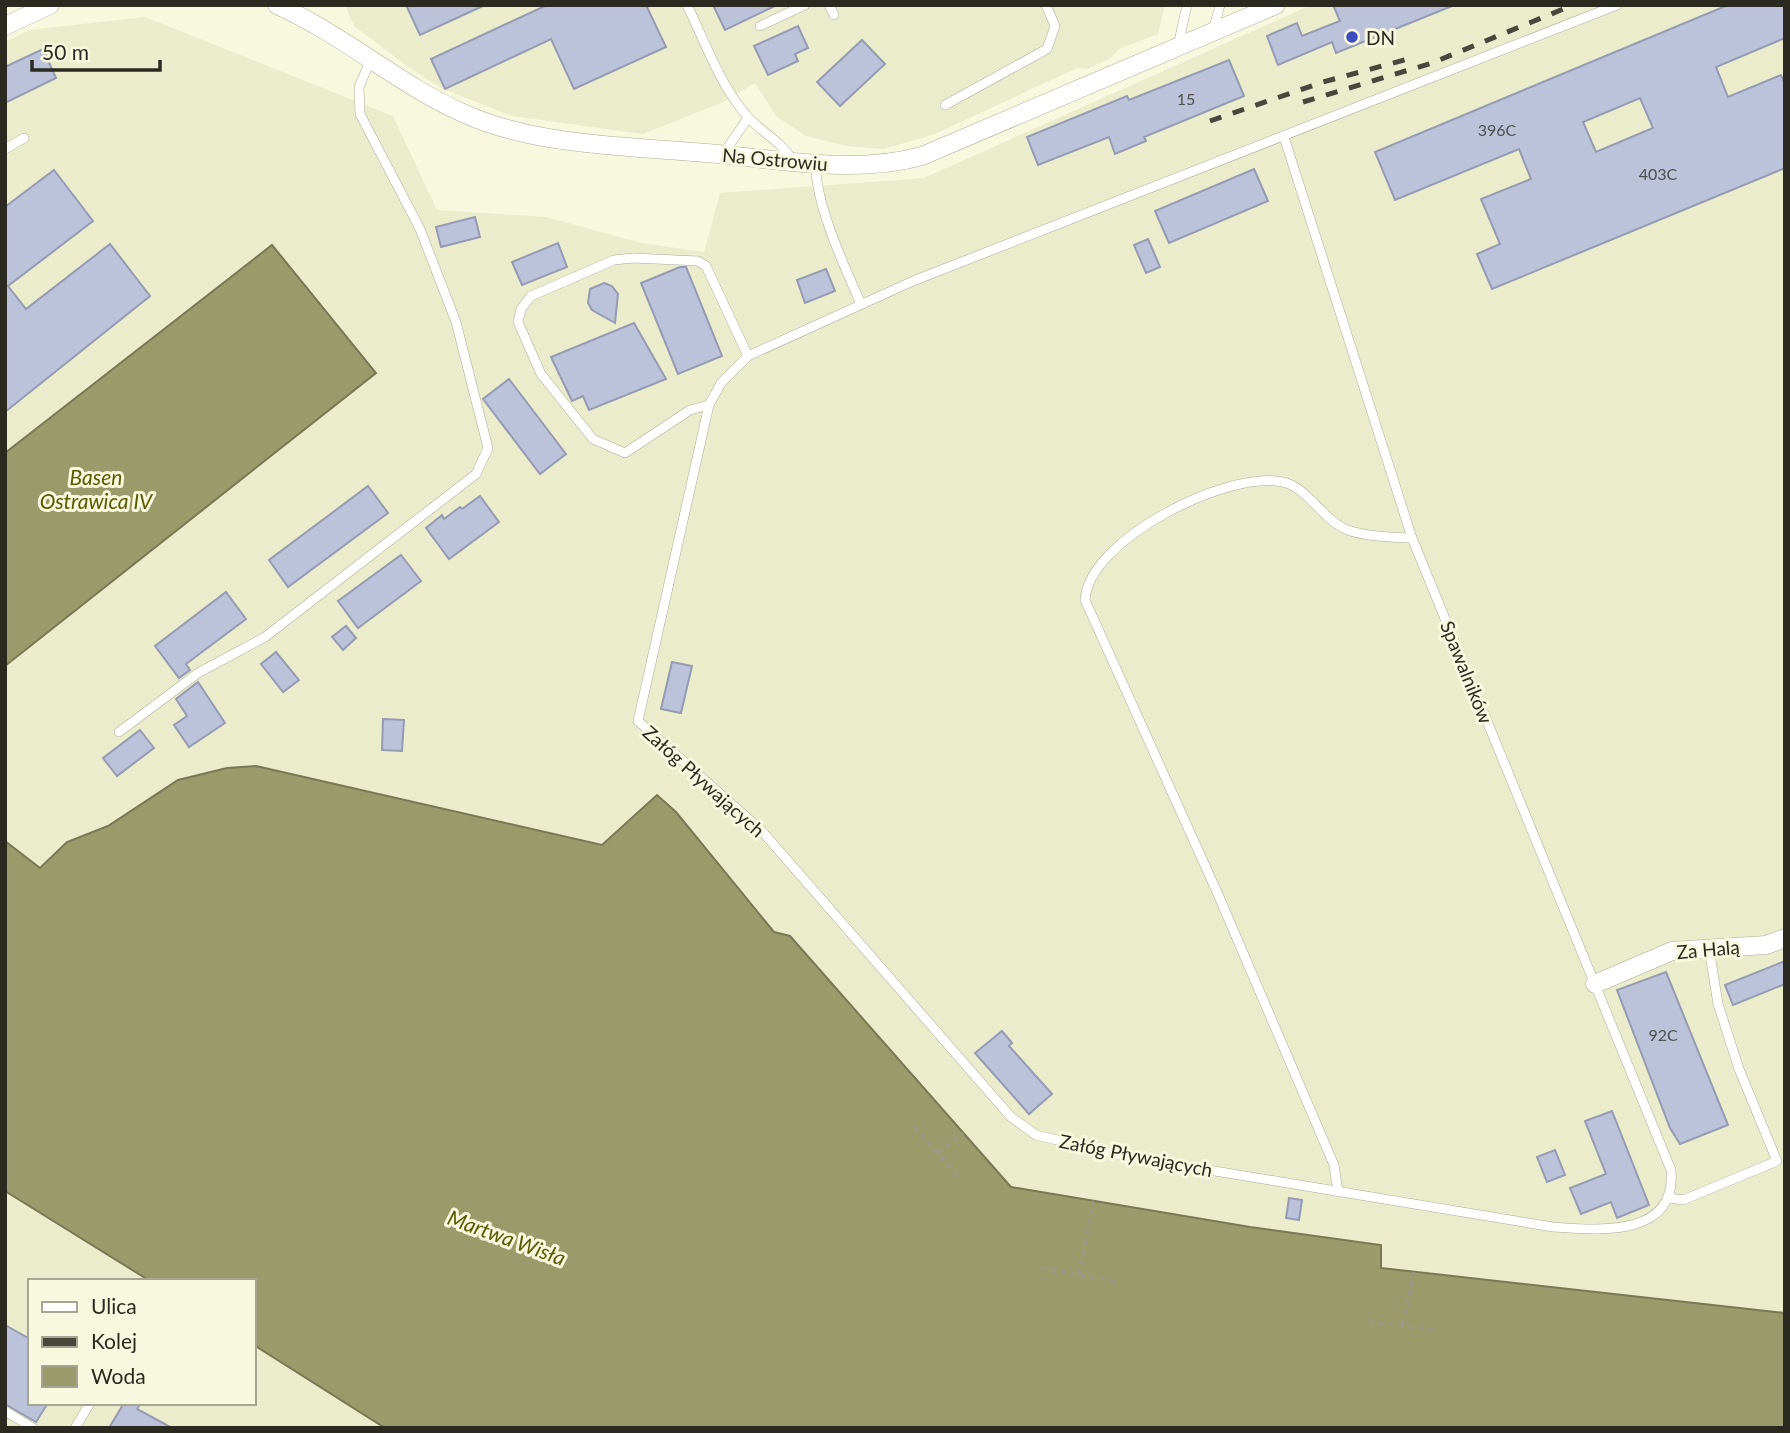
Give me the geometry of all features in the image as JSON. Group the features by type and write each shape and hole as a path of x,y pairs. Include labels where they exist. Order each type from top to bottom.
{"street":[{"path":"5,26 50,5"},
{"name":"Na Ostrowiu","path":"277,5 333,34 466,115 514,131 816,163 897,163 922,156 1276,5"},
{"name":"Za Halą","path":"1595,984 1672,951 1766,945 1785,938"}],"lane":[{"path":"687,5 731,95 748,118 788,151 793,162"},
{"path":"760,26 805,5"},
{"path":"829,5 834,15"},
{"path":"945,105 1047,49 1055,26 1046,5"},
{"path":"1178,46 1187,5"},
{"path":"1213,32 1220,5"},
{"path":"748,356 706,265 698,261 634,258 614,260 531,296 521,309 518,321 541,374 593,439 625,453 690,410 709,405 721,383 748,356 861,304 913,281 1617,5"},
{"path":"118,732 198,673 275,629 476,474 488,448 456,322 421,229 360,114 359,87 371,59"},
{"path":"722,155 748,118"},
{"name":"Spawalników","path":"1283,137 1412,538 1671,1170 1670,1198"},
{"path":"5,149 24,138"},
{"path":"816,163 815,179 845,268 861,304"},
{"name":"Załóg Pływających","path":"709,405 638,721 761,830 1010,1117 1036,1135 1124,1156 1553,1227 1606,1230 1638,1223 1659,1212 1670,1198"},
{"path":"1338,1192 1334,1165 1207,869 1085,600 1086,586 1101,564 1148,523 1194,497 1253,480 1286,482 1346,530 1412,538"},
{"path":"1670,1198 1684,1200 1777,1161 1739,1069 1718,1003 1709,948"},
{"path":"75,1428 89,1405"},
{"path":"5,1412 33,1428"}],"path":[{"path":"914,1127 960,1178"},
{"path":"938,1153 963,1133"},
{"path":"1079,1274 1093,1201"},
{"path":"1041,1268 1116,1281"},
{"path":"1402,1325 1414,1272"},
{"path":"1369,1322 1434,1330"}],"shaded area":[{"path":"345,5 1165,5 1158,34 1119,49 1111,58 1087,69 1077,68 935,134 884,149 847,146 806,136 776,116 755,83 723,102 643,134 512,116 441,88 411,69 354,26"},
{"path":"1311,5 1785,5 1785,1313 1380,1268 1381,1245 1250,1227 1011,1187 790,936 774,932 676,812 602,845 256,766 227,768 178,780 108,826 67,842 39,868 5,841 5,42 30,30 145,17 393,116 437,210 546,217 641,243 704,252 720,193 924,178"},
{"path":"5,1187 149,1279 28,1279 28,1405 256,1405 256,1346 385,1428 5,1428"}],"water":[{"name":"Basen Ostrawica IV","path":"272,245 376,373 5,666 5,453"},
{"name":"Martwa Wisła","path":"256,766 602,845 657,795 676,812 774,932 790,936 1011,1187 1250,1227 1381,1245 1381,1268 1785,1313 1785,1428 385,1428 256,1346 256,1279 147,1279 5,1191 5,841 40,868 67,842 108,826 178,780 227,768"}],"building":[{"path":"406,5 485,5 420,35"},
{"path":"547,5 646,5 666,47 574,89 551,39 445,89 431,59"},
{"path":"713,5 777,5 725,30"},
{"name":"DN","path":"1333,5 1452,6 1336,53 1332,42 1278,65 1267,36 1297,23 1302,36 1340,21"},
{"path":"1728,5 1785,5 1785,38 1716,67 1728,97 1781,75 1785,84 1785,168 1492,289 1477,254 1500,244 1481,199 1531,179 1519,149 1395,200 1375,152","holes":["1640,98 1653,128 1596,152 1583,122"]},
{"path":"798,26 808,48 795,54 798,61 768,75 754,46"},
{"path":"862,40 885,64 840,106 817,82"},
{"path":"43,49 56,78 5,103 5,67"},
{"path":"1229,60 1244,96 1144,137 1146,141 1115,154 1109,137 1038,165 1027,137 1127,96 1129,100"},
{"path":"1254,169 1268,201 1169,243 1155,211"},
{"path":"54,170 93,221 8,286 26,309 110,244 150,296 5,412 5,207"},
{"path":"475,217 480,237 441,247 436,227"},
{"path":"1148,239 1160,267 1146,273 1134,245"},
{"path":"558,243 567,267 522,285 512,262"},
{"path":"686,267 722,356 678,374 641,283"},
{"path":"826,269 835,291 805,303 797,280"},
{"path":"604,283 612,286 618,294 615,323 592,310 588,303 590,289"},
{"path":"634,323 666,379 589,410 583,396 572,401 551,357"},
{"path":"509,379 566,454 540,474 483,399"},
{"path":"368,486 388,513 288,587 269,560"},
{"path":"480,496 499,522 449,559 426,528 442,515 444,519"},
{"path":"401,555 421,581 358,628 338,601"},
{"path":"226,592 246,619 186,664 190,670 179,678 155,646"},
{"path":"346,626 356,638 343,650 332,637"},
{"path":"276,652 299,680 283,692 261,664"},
{"path":"672,662 692,666 681,713 661,709"},
{"path":"198,682 225,723 189,747 174,725 187,716 176,699"},
{"path":"383,719 404,720 402,751 382,750"},
{"path":"140,730 154,748 117,776 103,758"},
{"path":"1785,961 1785,984 1733,1005 1725,985"},
{"path":"1666,972 1728,1125 1680,1144 1670,1128 1617,990"},
{"path":"1002,1031 1012,1043 1009,1046 1052,1094 1029,1114 975,1053"},
{"path":"1612,1111 1649,1205 1617,1218 1611,1202 1581,1214 1570,1188 1606,1174 1585,1121"},
{"path":"1555,1150 1565,1175 1547,1182 1537,1157"},
{"path":"1289,1198 1302,1200 1299,1220 1286,1218"},
{"path":"5,1325 28,1338 28,1405 47,1405 36,1422 5,1404"},
{"path":"123,1405 140,1405 137,1409 172,1428 109,1428"}],"railway":[{"path":"1303,102 1432,63 1573,5"},
{"path":"1210,121 1323,82 1408,59"}],"place":[{"name":"DN","path":"1352,37"}]}
